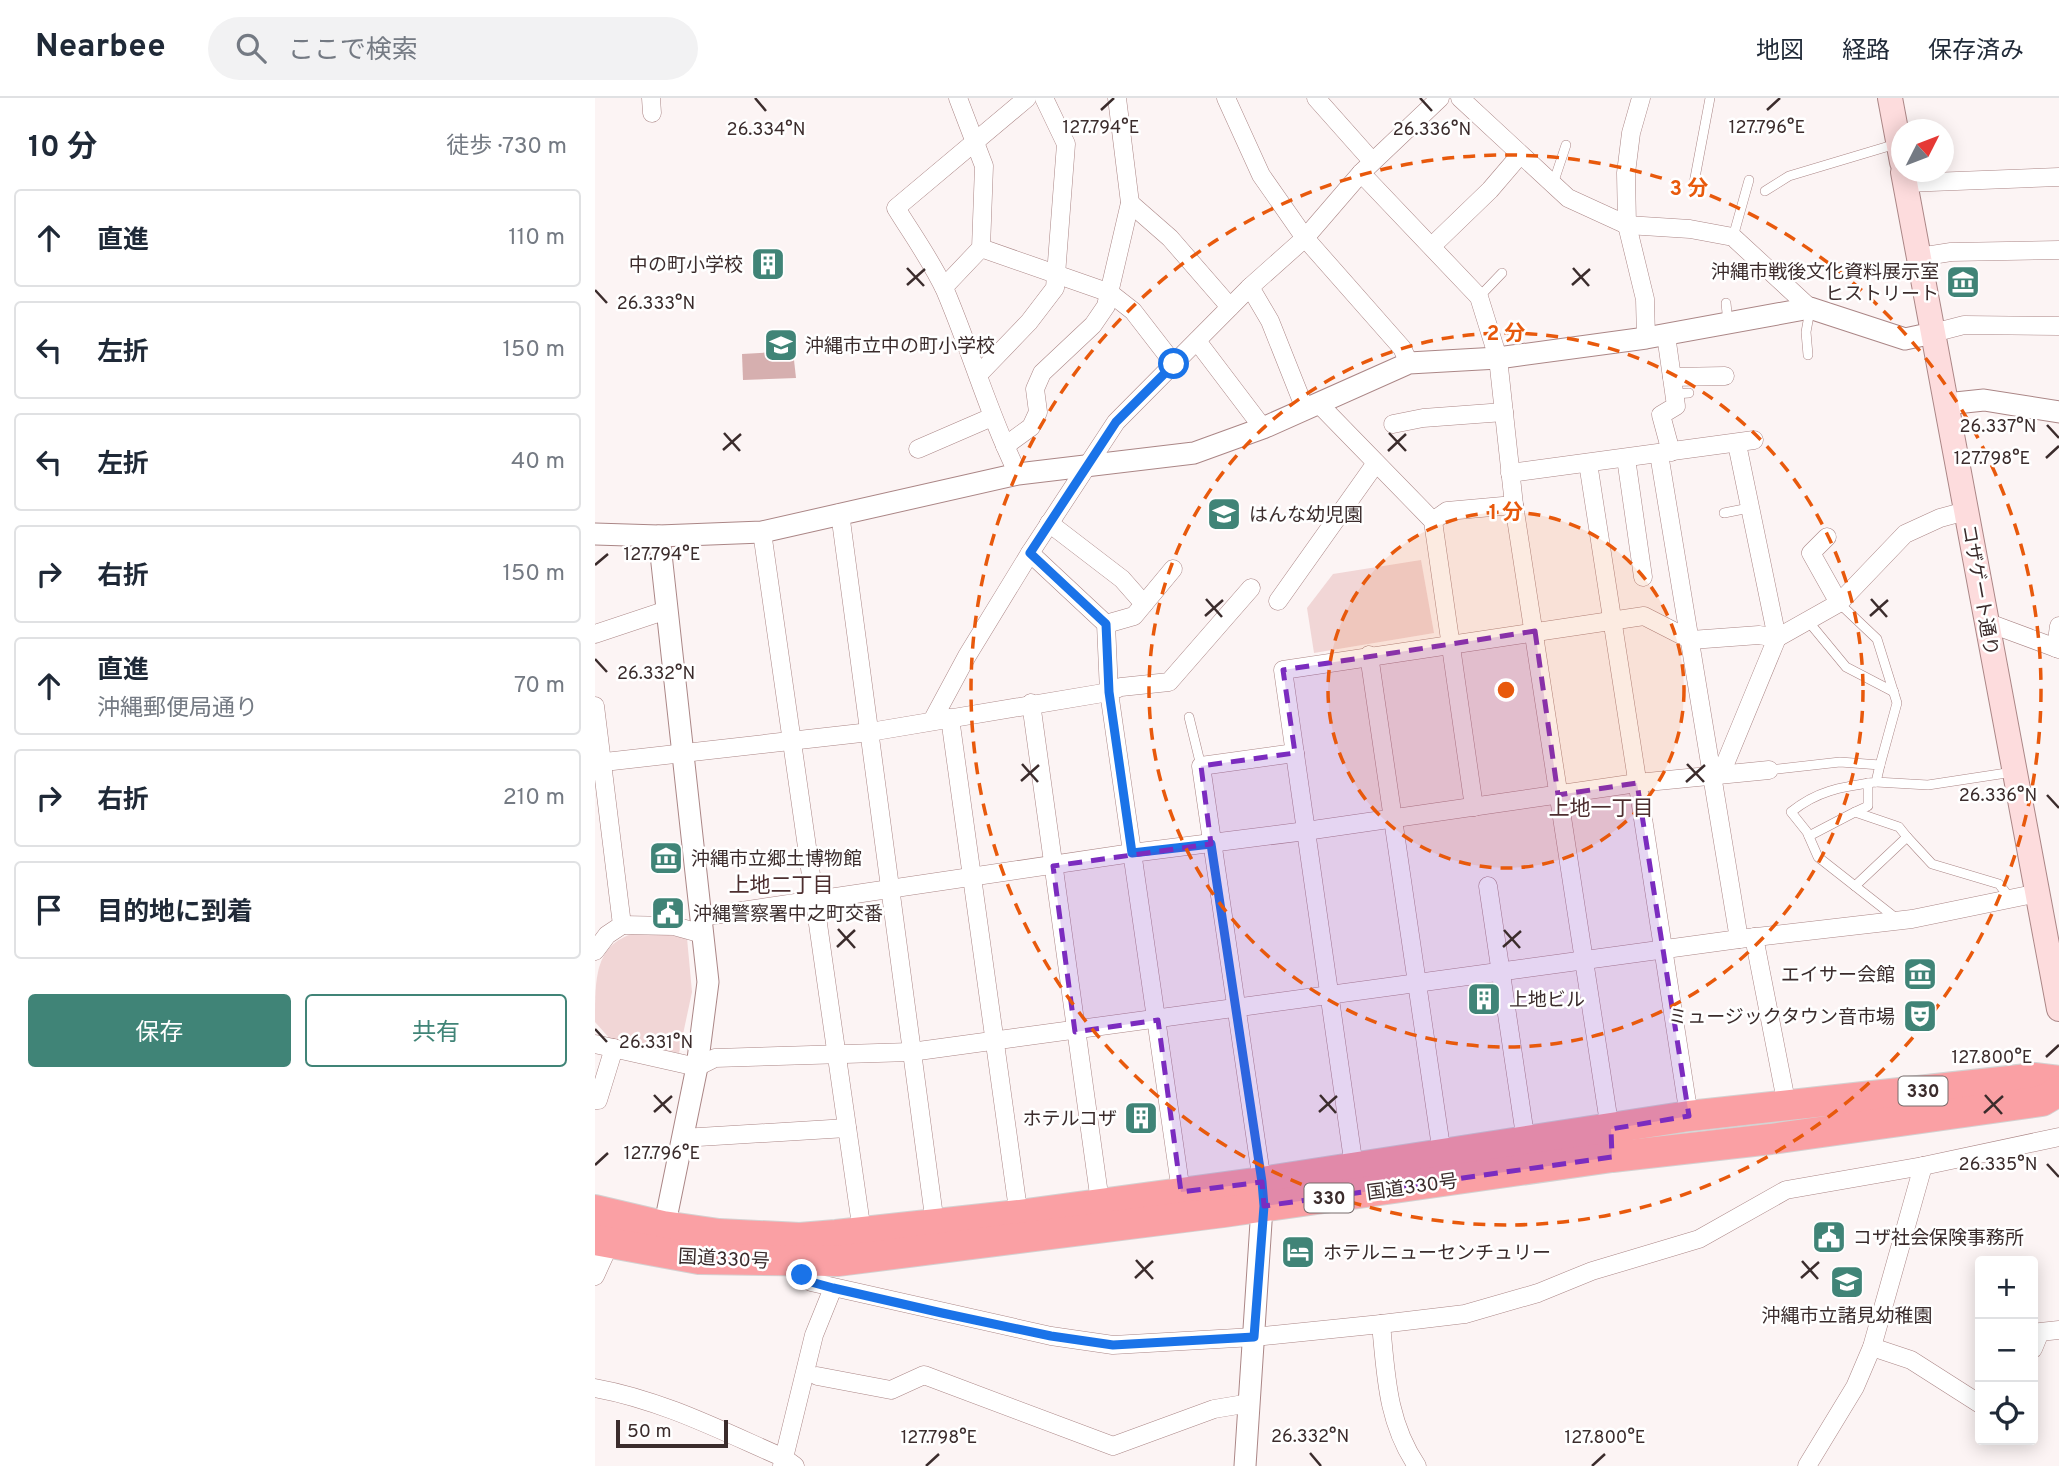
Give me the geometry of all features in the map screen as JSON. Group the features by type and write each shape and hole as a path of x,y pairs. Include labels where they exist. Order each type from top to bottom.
{"highway":[{"name":"国道330号","path":"602,1241 661,1240 719,1234 801,1249 838,1261 1020,1227 1611,1143 1689,1116 2036,1078 2059,1081"},
{"name":"国道330号","path":"801,1249 862,1232 935,1224 1020,1227 1100,1202 1181,1192 1263,1194 1354,1167 1526,1142 1771,1139 2042,1101 2059,1091"},
{"name":"国道330号","path":"595,1210 661,1240"}],"main road":[{"name":"コザゲート通り","path":"1890,98 1894,119"},
{"name":"コザゲート通り","path":"1905,182 2059,1009"}],"street":[{"path":"944,287 981,248 985,166 958,98"},
{"path":"979,374 1029,322 1055,288 1066,144 1044,98"},
{"path":"1005,446 1031,427 1038,412 1035,389 1042,373 1093,325 1106,306 1130,203 1117,98"},
{"path":"1226,98 1261,176 1305,238 1402,348 1409,363"},
{"path":"1317,98 1366,167 1479,297 1498,358 1514,505 1611,1143"},
{"path":"1020,1227 972,877 941,719 967,656 1049,523 1116,422 1250,287 1305,238 1366,167 1440,98"},
{"path":"1460,98 1568,198 1627,225 1690,229 1733,237 1810,308"},
{"path":"1641,98 1631,133 1626,173 1627,225 1656,337 1679,388 1677,406 1661,415 1691,639 1746,938 1787,1106"},
{"path":"1018,474 992,417 979,374 944,287 896,208 1019,101"},
{"path":"1432,246 1490,190 1520,155"},
{"path":"1954,169 2059,177"},
{"path":"1130,203 1170,239 1230,307"},
{"path":"981,248 1110,293 1133,311 1174,364"},
{"path":"1919,257 1951,253 2059,250"},
{"path":"1250,287 1312,406 1376,463 1433,522 1474,807"},
{"path":"595,534 659,536 762,532 1018,474 1194,453 1263,428 1409,363 1498,358 1656,337 1727,313 1810,308 1905,339 1964,325 2059,326"},
{"path":"1197,341 1263,428"},
{"path":"1679,388 1725,376"},
{"path":"1945,404 1984,400 2059,412"},
{"path":"1393,425 1423,418 1504,412"},
{"path":"918,449 992,417"},
{"path":"1510,473 1745,442 1749,508 1777,638 1725,764 1714,774"},
{"path":"1626,458 1643,577"},
{"path":"1278,601 1376,463"},
{"path":"1588,463 1689,1116"},
{"path":"1433,522 1447,511 1514,505"},
{"path":"1354,1167 1283,670 1451,642 1644,616 1691,639 1759,635 1777,638 1839,603 1905,534 1940,517 1966,511"},
{"path":"840,513 935,1224"},
{"path":"1049,523 1122,579 1144,604"},
{"path":"762,532 794,739 813,901 838,1053 862,1232"},
{"path":"659,536 708,982 697,1067 661,1240"},
{"path":"1827,537 1811,553 1839,603"},
{"path":"1030,553 1106,624 1109,692 1181,1192"},
{"path":"1106,624 1134,616 1173,569"},
{"path":"598,763 870,732 1109,692 1121,687 1169,682 1251,588"},
{"path":"595,634 667,610"},
{"path":"1986,622 2058,649 2059,626"},
{"path":"1369,655 1442,1154"},
{"path":"1031,703 1100,1202"},
{"path":"595,706 598,763 622,925"},
{"path":"1245,1466 1263,1194 1201,766 1295,753"},
{"path":"595,951 607,935 622,925 702,925 813,901 1132,853 1306,831 1636,783 1769,770"},
{"path":"1489,886 1526,1142"},
{"path":"595,1032 606,1046 621,1052 697,1067 715,1058 911,1052 1075,1032 1746,938 1899,921 2038,893"},
{"path":"595,1100 598,1100 606,1046"},
{"path":"682,1138 847,1128"},
{"path":"801,1249 802,1275 811,1282 1051,1336 1113,1345 1254,1337 1465,1314 1538,1293 1592,1271 1699,1240 1786,1189 1923,1166 2059,1137"},
{"path":"1807,1466 1855,1387 1872,1347 1923,1166"},
{"path":"595,1276 602,1241"},
{"path":"595,1388 631,1395 657,1404 787,1463 814,1335 833,1288"},
{"path":"1381,1324 1388,1402 1401,1443 1417,1466"},
{"path":"2038,1337 2040,1332 2059,1330"},
{"path":"1872,1347 1910,1360 1975,1401"},
{"path":"817,1377 891,1390 924,1375 1113,1446 1203,1413 1249,1403"}],"lane":[{"path":"1694,183 1710,98"},
{"path":"1553,184 1566,145"},
{"path":"1765,191 1789,176 1891,166"},
{"path":"1733,237 1749,180"},
{"path":"1479,297 1502,273"},
{"path":"1808,355 1806,332 1810,308"},
{"path":"1724,513 1749,508"},
{"path":"1809,836 1868,806 1872,783 1880,765 1897,703 1877,639 1839,603"},
{"path":"1808,621 1846,667 1894,692"},
{"path":"1189,717 1201,766"},
{"path":"1769,770 1840,762 1880,765"},
{"path":"1899,921 1818,857 1809,836 1791,812 1810,796 1872,783 1928,785 2015,772"},
{"path":"1854,812 1899,827 1932,864 1999,884 2009,897"},
{"path":"1855,886 1907,837"}],"highlighted area":[{"path":"1535,631 1558,795 1637,783 1689,1116 1611,1129 1612,1157 1264,1206 1262,1182 1181,1192 1158,1020 1075,1032 1053,866 1211,844 1201,766 1295,753 1283,670"}],"shaded area":[{"path":"793,351 796,378 743,380 742,354"},
{"path":"1421,560 1434,633 1314,653 1307,608 1333,574"},
{"path":"643,931 687,938 692,992 679,1053 611,1040 595,1022 596,989 601,962 615,943"}],"place":[{"name":"中の町小学校","path":"768,264"},
{"name":"沖縄市戦後文化資料展示室 ヒストリート","path":"1963,282"},
{"name":"沖縄市立中の町小学校","path":"781,345"},
{"name":"はんな幼児園","path":"1224,514"},
{"name":"沖縄市立郷土博物館","path":"666,858"},
{"name":"沖縄警察署中之町交番","path":"668,913"},
{"name":"エイサー会館","path":"1920,974"},
{"name":"上地ビル","path":"1484,999"},
{"name":"ミュージックタウン音市場","path":"1920,1016"},
{"name":"ホテルコザ","path":"1141,1118"},
{"name":"コザ社会保険事務所","path":"1829,1237"},
{"name":"ホテルニューセンチュリー","path":"1298,1252"},
{"name":"沖縄市立諸見幼稚園","path":"1847,1282"}],"district":[{"name":"上地一丁目","path":"1601,808"},
{"name":"上地二丁目","path":"781,885"}],"route":[{"path":"802,1275 811,1282 833,1288 942,1313 1051,1336 1113,1345 1254,1337 1264,1206 1262,1182 1211,844 1132,853 1109,692 1106,624 1030,553 1116,422 1174,364"}]}
